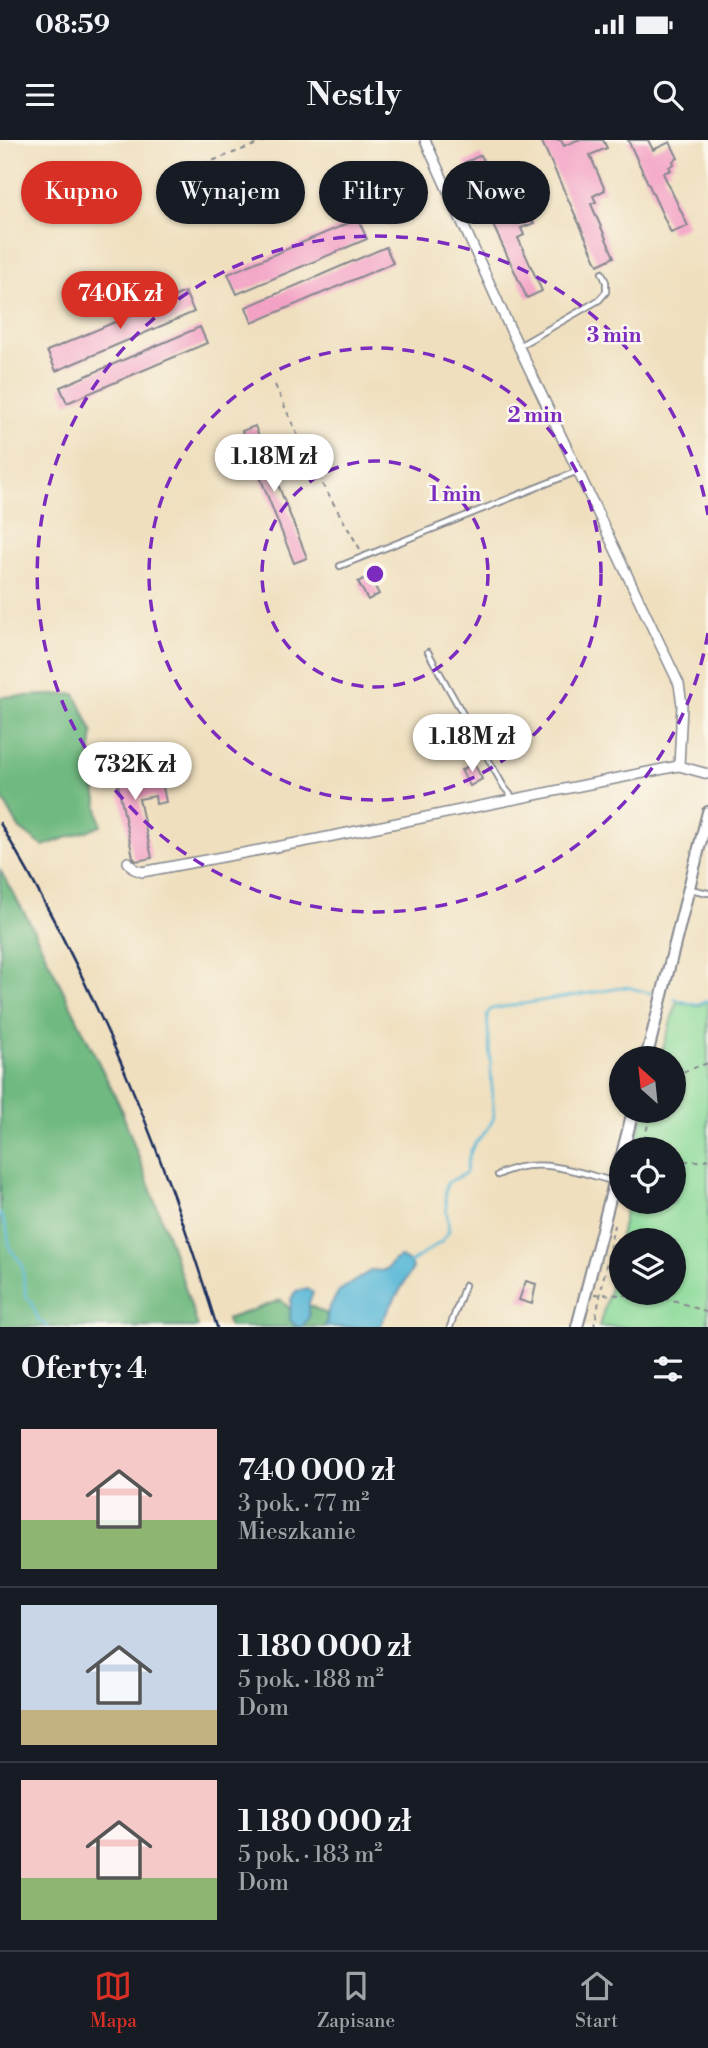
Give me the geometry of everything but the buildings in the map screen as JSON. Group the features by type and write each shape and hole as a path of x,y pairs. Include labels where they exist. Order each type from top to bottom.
{"street":[{"path":"425,140 679,684 682,705 679,766"},
{"path":"128,862 134,869 142,872 679,766 708,774"},
{"path":"649,1046 708,811"},
{"path":"577,1327 609,1205"}],"lane":[{"path":"519,346 599,300 606,292 602,273"},
{"path":"340,566 578,470"},
{"path":"428,652 504,787 514,799"},
{"path":"689,888 708,893"},
{"path":"498,1175 510,1168 549,1165 609,1180"},
{"path":"450,1327 465,1285"}],"path":[{"path":"212,161 268,140"},
{"path":"275,385 311,465 364,556"},
{"path":"686,1071 708,1063"},
{"path":"686,1161 708,1159"},
{"path":"594,1327 616,1215"},
{"path":"586,1293 602,1296 654,1296 708,1313"}],"green space":[{"path":"75,694 93,732 90,757 101,826 43,846 19,828 0,794 0,697"},
{"path":"0,870 29,921 119,1104 198,1327 0,1327"},
{"path":"677,1001 697,1006 708,1001 708,1327 599,1327 609,1292 609,1305 686,1305 686,1228 622,1228 625,1214 686,1214 686,1137 637,1137 640,1124 686,1124 686,1046 664,1046"},
{"path":"281,1300 291,1310 290,1320 309,1317 309,1305 327,1314 326,1327 229,1327 227,1319"}],"water":[{"path":"401,1257 413,1268 380,1327 326,1327 328,1310 339,1291 372,1270 382,1271 388,1268 394,1260"},
{"path":"308,1289 313,1293 309,1302 309,1317 302,1327 296,1326 290,1320 291,1299 296,1291"}],"waterway":[{"path":"408,1264 441,1242 449,1231 445,1196 447,1183 466,1173 472,1148 494,1117 487,1014 491,1009 627,987 653,994"},
{"path":"674,999 696,1005 708,1000"},
{"path":"0,1213 7,1230 10,1249 22,1264 26,1297 31,1301 38,1319 48,1327"}],"railway":[{"path":"0,823 66,944 124,1068 173,1195 217,1327"}]}
